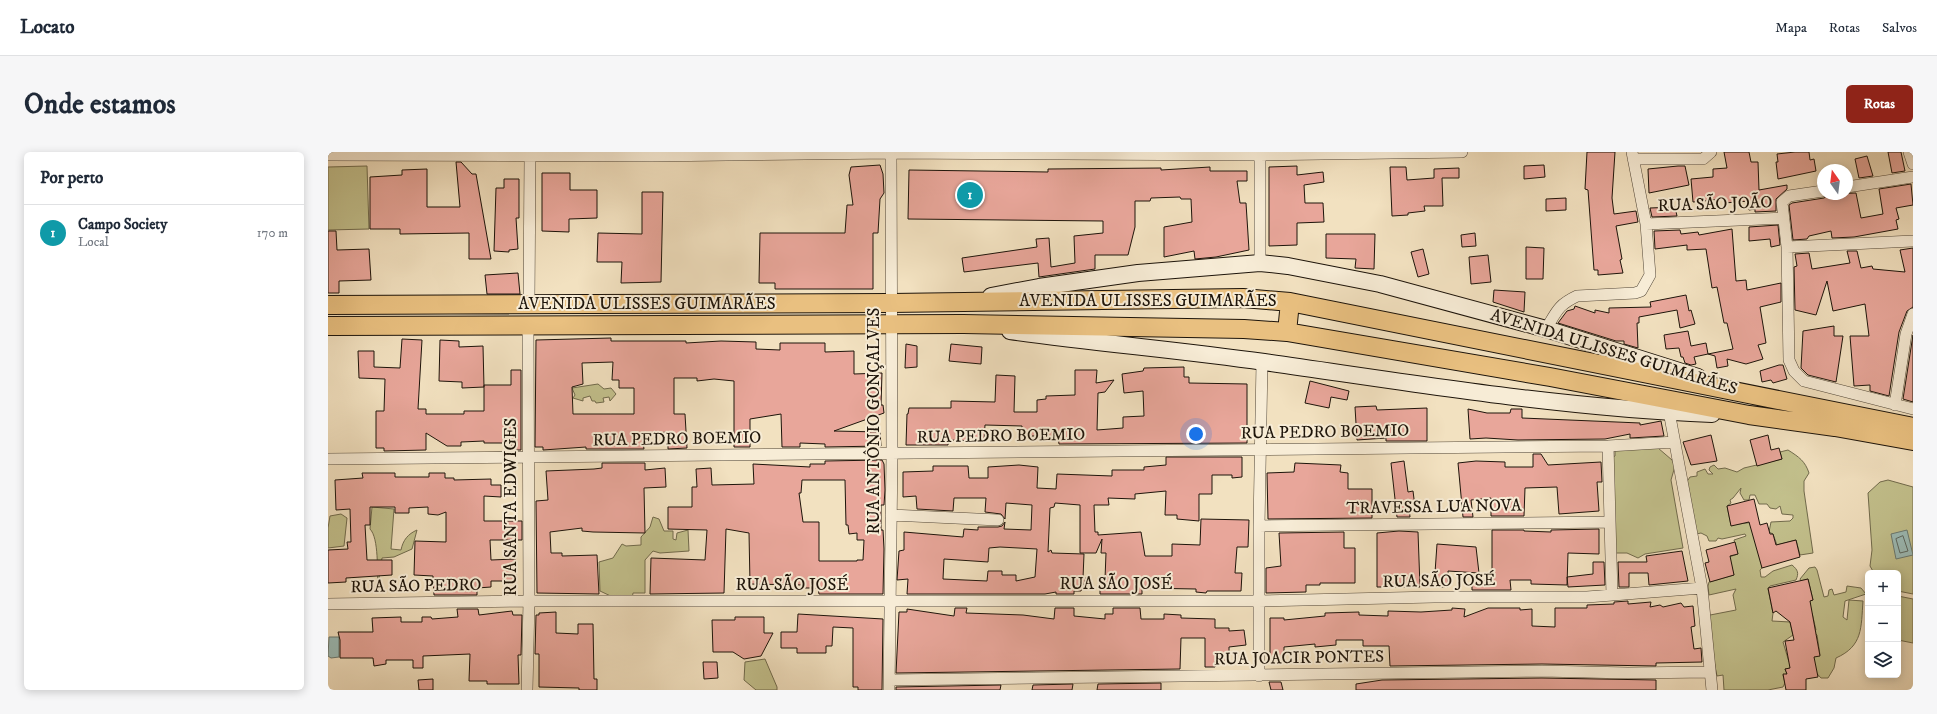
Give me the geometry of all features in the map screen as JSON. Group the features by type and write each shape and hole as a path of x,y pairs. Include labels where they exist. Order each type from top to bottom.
{"main road":[{"name":"AVENIDA ULISSES GUIMARÃES","path":"328,305 891,303 1243,298 1290,302 1746,392"},
{"path":"1287,332 1290,302"},
{"name":"AVENIDA ULISSES GUIMARÃES","path":"328,326 963,324 1236,329 1287,332 1543,376 1668,406 1749,415 1838,420"},
{"path":"1746,392 1913,441"},
{"path":"1838,420 1913,427"}],"street":[{"path":"328,155 530,156 891,152 1462,152"},
{"name":"RUA ANTÔNIO GONÇALVES","path":"889,685 892,454 891,152"},
{"path":"1546,329 1562,303 1578,296 1635,293 1642,291 1650,275 1646,224 1632,156 1703,159 1711,152"},
{"path":"1909,152 1913,164"},
{"path":"1260,153 1260,262"},
{"path":"529,304 530,156"},
{"path":"1853,186 1913,176"},
{"name":"RUA SÃO JOÃO","path":"1646,224 1784,218 1782,202 1789,196 1817,192"},
{"path":"1784,218 1787,246 1789,360 1794,370 1804,381 1913,410"},
{"path":"1787,246 1913,241"},
{"name":"AVENIDA ULISSES GUIMARÃES","path":"966,301 1039,287 1138,273 1260,262 1380,284 1546,329 1746,392"},
{"path":"1895,405 1906,334 1913,314"},
{"name":"AVENIDA ULISSES GUIMARÃES","path":"963,324 1067,339 1262,362 1454,390 1603,407 1668,406"},
{"name":"RUA SANTA EDWIGES","path":"528,325 528,690"},
{"path":"1259,676 1258,601 1262,362"},
{"path":"1668,406 1702,588 1712,690"},
{"name":"RUA PEDRO BOEMIO","path":"328,458 892,454 1608,446 1675,442"},
{"path":"1608,446 1612,595"},
{"path":"891,515 998,520"},
{"name":"TRAVESSA LUA NOVA","path":"1259,526 1609,522"},
{"name":"RUA SÃO JOSÉ","path":"529,601 1258,601 1612,595 1702,588"},
{"name":"RUA SÃO PEDRO","path":"328,604 529,601"},
{"name":"RUA JOACIR PONTES","path":"889,685 1542,671 1628,673 1710,672"}],"shaded area":[{"path":"367,166 369,229 328,230 328,167"},
{"path":"598,384 604,389 611,388 616,394 610,401 609,397 603,398 604,402 596,403 595,401 592,401 590,396 583,398 583,401 573,398 575,395 572,388"},
{"path":"1658,448 1672,460 1675,466 1671,480 1683,548 1645,554 1638,558 1627,553 1614,553 1611,458 1615,456 1615,450"},
{"path":"1788,450 1795,455 1806,465 1809,473 1804,481 1804,491 1813,553 1800,555 1796,540 1777,545 1773,534 1769,532 1771,522 1790,521 1793,518 1793,515 1782,514 1780,506 1776,509 1770,508 1767,504 1759,504 1755,495 1750,495 1749,500 1744,500 1740,493 1741,488 1730,500 1731,503 1727,506 1731,525 1754,522 1762,568 1760,570 1761,577 1765,577 1773,571 1792,565 1797,570 1798,573 1796,580 1770,586 1768,589 1773,613 1772,621 1790,622 1793,635 1783,642 1789,662 1820,655 1817,635 1813,631 1816,630 1812,613 1786,619 1783,608 1813,600 1808,579 1801,581 1800,579 1809,568 1815,567 1817,570 1824,597 1828,596 1829,590 1832,589 1834,595 1846,592 1847,586 1861,588 1865,594 1845,601 1843,617 1847,620 1849,600 1863,601 1861,628 1856,642 1851,648 1836,658 1834,668 1828,678 1821,678 1809,665 1785,669 1787,674 1783,675 1785,683 1783,687 1768,690 1724,690 1723,675 1717,676 1705,616 1736,610 1733,595 1736,589 1709,595 1708,586 1709,582 1734,575 1729,557 1738,554 1734,540 1746,536 1745,534 1722,539 1718,538 1716,541 1709,541 1707,536 1701,533 1692,535 1686,483 1690,477 1697,476 1697,472 1705,469 1708,474 1713,474 1709,470 1710,467 1714,465 1718,469 1725,468 1737,472 1744,468 1782,459 1780,452"},
{"path":"1888,480 1913,487 1913,594 1901,592 1901,570 1872,570 1870,566 1872,550 1868,493 1880,482"},
{"path":"372,507 394,509 391,549 401,550 406,538 417,530 412,549 394,557 382,558 378,585 375,540 370,529"},
{"path":"341,514 347,518 344,546 328,548 328,528 330,516"},
{"path":"653,517 659,519 664,531 673,531 673,539 676,540 677,533 688,530 689,551 660,553 653,551 645,560 645,593 633,593 632,599 617,599 600,591 599,562 613,558 622,544 626,546 641,545 641,537 650,527"},
{"path":"1901,597 1913,599 1913,643 1901,641"},
{"path":"765,659 777,690 756,690 744,680 745,662"}],"water":[{"path":"1907,530 1913,555 1896,559 1891,534"},
{"path":"329,637 339,637 339,657 331,658 328,656"}],"building":[{"path":"1587,152 1615,152 1612,198 1614,214 1636,211 1638,222 1616,226 1623,273 1598,275 1598,270 1594,270 1588,190 1585,189"},
{"path":"1724,152 1749,152 1751,162 1758,162 1759,190 1787,185 1787,189 1776,199 1776,211 1755,212 1755,209 1749,210 1749,201 1724,203 1723,199 1693,202 1691,179 1713,177 1713,169 1727,168"},
{"path":"1809,152 1810,160 1814,159 1816,171 1778,179 1776,162 1778,162 1777,154"},
{"path":"1888,152 1901,152 1905,171 1892,173"},
{"path":"1867,156 1873,176 1859,178 1855,159"},
{"path":"456,162 461,162 472,174 476,174 491,259 469,259 469,233 400,234 400,229 370,229 370,177 402,175 402,170 427,169 427,207 460,207"},
{"path":"880,165 883,174 884,193 880,199 878,233 873,233 873,289 775,289 775,283 759,283 760,233 845,233 847,205 853,205 849,175 851,167"},
{"path":"1544,165 1545,177 1524,179 1524,166"},
{"path":"1297,166 1297,175 1323,172 1324,182 1304,185 1305,203 1323,203 1324,222 1297,223 1297,245 1269,246 1269,167"},
{"path":"1685,166 1689,185 1649,193 1648,169"},
{"path":"1210,167 1210,171 1247,171 1247,181 1237,181 1240,203 1246,203 1249,250 1216,257 1195,259 1194,251 1164,257 1164,227 1192,222 1191,199 1181,199 1180,197 1151,198 1150,201 1135,201 1135,227 1128,255 1095,255 1095,269 1039,277 1038,263 964,272 962,258 1037,247 1036,239 1049,238 1051,267 1075,263 1074,236 1103,233 1103,221 908,219 909,170 1048,172 1048,169 1161,168 1161,170"},
{"path":"1390,167 1406,167 1407,180 1434,178 1434,169 1459,168 1459,178 1442,178 1443,206 1424,206 1425,211 1408,213 1408,215 1392,216"},
{"path":"542,173 570,173 570,190 597,190 597,218 569,219 569,232 542,231"},
{"path":"504,179 519,179 519,218 516,218 518,249 509,250 509,252 494,251 496,188 504,188"},
{"path":"1911,184 1913,205 1896,208 1899,219 1896,220 1898,229 1854,237 1832,238 1831,231 1809,236 1807,239 1793,240 1789,205 1792,203 1817,199 1853,200 1853,193 1856,193 1861,218 1883,214 1879,189"},
{"path":"642,192 663,192 661,282 621,283 622,262 597,262 598,233 642,234"},
{"path":"1566,198 1566,210 1546,211 1546,199"},
{"path":"1675,207 1677,216 1652,217 1650,208"},
{"path":"1778,225 1780,245 1771,247 1770,239 1749,241 1749,227"},
{"path":"1732,229 1736,281 1746,280 1747,290 1781,283 1781,302 1760,307 1766,343 1758,345 1763,359 1746,364 1727,359 1728,366 1717,368 1715,356 1708,354 1733,349 1727,323 1724,323 1717,287 1712,288 1706,249 1687,250 1687,245 1655,249 1654,231 1680,230 1681,234 1698,232 1699,235"},
{"path":"328,231 336,231 337,250 369,249 371,280 339,281 339,293 328,293"},
{"path":"1475,233 1476,246 1462,247 1461,235"},
{"path":"1326,234 1375,234 1374,269 1355,268 1356,259 1326,258"},
{"path":"1526,247 1544,248 1543,279 1526,279"},
{"path":"1913,248 1913,307 1907,311 1899,332 1889,396 1870,391 1870,385 1854,386 1850,336 1869,336 1865,304 1833,311 1827,281 1816,315 1795,310 1794,267 1797,266 1795,254 1809,253 1812,269 1850,263 1847,251 1857,251 1861,268 1872,266 1873,269 1905,272 1900,250"},
{"path":"1423,249 1429,274 1418,277 1411,252"},
{"path":"1488,255 1491,282 1471,284 1469,257"},
{"path":"518,273 520,294 487,294 485,275"},
{"path":"1494,290 1525,292 1524,312 1493,302"},
{"path":"1686,295 1689,311 1691,310 1695,324 1680,328 1677,310 1639,317 1639,323 1637,323 1638,348 1624,344 1624,341 1616,341 1558,323 1567,311 1574,309 1575,306 1595,313 1595,310 1609,313 1609,308 1651,307 1650,302"},
{"path":"1834,326 1834,336 1843,336 1836,382 1808,375 1801,368 1803,331"},
{"path":"1688,331 1691,346 1706,343 1708,354 1694,357 1696,364 1691,365 1685,363 1683,357 1681,357 1679,348 1666,349 1664,335"},
{"path":"1913,335 1913,402 1903,399"},
{"path":"611,338 611,341 686,341 686,343 721,341 756,342 756,349 780,350 780,343 825,343 825,352 854,351 854,374 882,373 881,405 883,405 884,413 834,431 880,432 881,446 825,447 825,444 800,443 800,447 782,447 781,414 750,419 750,447 734,447 734,381 714,379 697,381 697,378 674,378 674,414 685,414 687,448 668,449 668,432 642,434 644,449 586,449 586,447 543,450 543,447 535,447 536,340","holes":["613,362 612,380 619,380 619,388 634,388 634,414 573,414 572,387 583,384 582,363"]},
{"path":"402,339 422,340 418,409 426,409 426,414 464,414 464,411 484,411 484,385 511,385 511,370 521,370 521,450 511,450 511,443 484,443 484,441 461,442 461,446 447,446 426,433 426,450 384,451 384,448 376,448 376,411 384,411 385,379 359,378 358,351 374,351 374,367 400,368"},
{"path":"440,340 459,341 459,347 483,346 484,387 462,388 462,382 439,381"},
{"path":"906,344 917,346 917,367 905,368"},
{"path":"951,344 982,347 981,364 949,361"},
{"path":"1783,365 1787,379 1773,383 1771,380 1762,382 1760,371"},
{"path":"1184,367 1184,377 1189,377 1189,383 1247,384 1247,443 1059,444 1058,437 1038,438 1037,436 1022,436 1022,426 985,425 984,441 948,440 948,445 906,445 907,414 909,408 951,408 951,401 995,402 996,375 1015,376 1014,412 1037,412 1037,400 1046,399 1046,396 1075,395 1075,370 1097,370 1096,383 1114,380 1105,392 1098,393 1097,430 1123,428 1123,417 1144,416 1143,391 1124,393 1122,374 1143,371 1144,368"},
{"path":"1310,381 1349,391 1347,400 1331,397 1329,408 1305,403"},
{"path":"1376,406 1377,410 1427,408 1427,441 1386,441 1386,438 1357,440 1355,407"},
{"path":"1468,409 1487,413 1510,413 1511,409 1522,409 1522,418 1640,423 1640,425 1661,421 1664,436 1630,438 1630,434 1605,439 1470,439"},
{"path":"1711,435 1717,461 1691,465 1683,442"},
{"path":"1768,435 1771,450 1779,448 1782,459 1757,466 1750,440"},
{"path":"1533,454 1541,454 1548,465 1601,462 1602,482 1597,482 1599,511 1559,514 1557,487 1525,488 1524,516 1491,516 1491,498 1471,500 1473,517 1463,517 1458,463 1476,461 1505,462 1505,467 1533,467"},
{"path":"1166,457 1242,457 1242,477 1232,478 1232,475 1212,475 1212,494 1199,494 1199,521 1177,519 1177,515 1165,515 1166,491 1135,494 1135,499 1108,498 1109,505 1094,505 1095,532 1098,532 1098,535 1141,532 1145,556 1172,556 1172,544 1200,545 1201,519 1249,520 1248,547 1237,547 1235,573 1242,573 1241,591 1207,591 1206,593 1196,592 1196,589 1142,588 1142,594 1100,594 1100,579 1105,579 1106,553 1101,553 1102,539 1096,553 1080,553 1080,505 1055,503 1054,507 1050,508 1048,552 1051,550 1052,553 1084,554 1083,578 1086,578 1081,591 1074,591 1074,594 1056,594 1056,592 1045,594 907,594 908,579 897,580 899,551 904,550 904,532 963,537 964,529 978,530 978,527 998,527 1002,526 1005,522 1004,529 1031,530 1032,505 1006,503 1005,519 1001,514 985,512 986,498 954,498 953,511 917,509 916,496 903,497 903,472 933,471 933,466 968,466 969,478 988,478 988,467 1019,465 1038,467 1037,488 1056,489 1057,474 1112,476 1112,470 1144,470 1144,467 1166,465","holes":["1000,547 1037,549 1035,577 1016,581 1016,575 1002,575 1002,571 988,571 987,581 943,579 944,559 988,562 989,548"]},
{"path":"882,460 884,464 884,505 881,505 881,530 883,530 884,549 883,594 819,594 818,588 802,588 802,585 750,584 749,533 726,529 724,593 650,594 651,558 705,560 707,530 668,529 668,507 692,507 692,487 697,487 696,469 711,468 712,485 754,484 753,464 810,467 810,464 825,464 825,461","holes":["802,480 845,480 846,525 848,525 849,534 857,533 857,540 864,540 863,560 819,561 819,522 803,522 799,493 801,493"]},
{"path":"1404,461 1408,492 1413,491 1415,507 1409,508 1410,517 1397,517 1391,463"},
{"path":"602,463 645,463 645,470 665,468 666,487 644,488 645,533 593,532 582,531 582,528 550,532 551,553 562,553 562,556 597,555 599,594 537,593 536,501 548,500 546,471 602,468"},
{"path":"1295,463 1341,465 1340,472 1348,473 1348,489 1372,489 1372,518 1268,519 1267,473 1294,472"},
{"path":"362,473 395,473 395,477 429,477 429,473 445,473 445,478 454,478 454,480 491,479 491,485 501,485 501,497 484,496 484,521 522,521 522,540 490,540 491,560 515,559 516,581 491,581 491,587 477,588 477,595 434,595 433,576 414,575 415,541 446,542 446,512 438,515 428,514 428,507 409,508 409,513 395,513 395,507 370,507 370,525 365,525 367,560 392,560 392,575 346,578 346,582 328,583 328,550 348,549 347,542 351,542 350,509 336,510 335,480 363,478"},
{"path":"1754,499 1760,525 1767,523 1770,534 1773,534 1776,545 1796,540 1800,557 1762,568 1749,522 1731,526 1727,506"},
{"path":"1599,529 1599,554 1568,553 1567,585 1531,584 1531,580 1510,580 1511,590 1472,590 1472,581 1492,580 1492,530 1551,532 1551,530"},
{"path":"1399,531 1418,532 1420,587 1377,587 1377,533"},
{"path":"1344,532 1344,548 1355,548 1355,583 1320,583 1320,585 1306,585 1306,592 1266,593 1266,568 1281,566 1279,533"},
{"path":"1735,542 1738,554 1730,556 1734,575 1710,582 1705,563 1709,562 1706,550"},
{"path":"1437,544 1476,547 1479,573 1448,571 1448,587 1434,587"},
{"path":"1682,551 1688,581 1649,585 1648,573 1629,573 1629,587 1619,587 1618,562 1647,562 1646,556"},
{"path":"1593,562 1604,562 1605,585 1568,587 1567,577 1593,574"},
{"path":"1808,579 1813,600 1810,601 1820,656 1814,657 1818,677 1806,679 1806,690 1786,690 1783,674 1787,674 1785,669 1790,668 1785,641 1794,640 1790,622 1776,611 1773,613 1768,588"},
{"path":"1628,601 1628,604 1651,602 1650,607 1660,605 1663,607 1681,603 1684,607 1693,606 1695,626 1691,627 1694,649 1701,648 1702,662 1656,663 1656,666 1542,664 1390,666 1389,646 1363,646 1363,640 1336,640 1336,645 1315,647 1315,644 1284,647 1284,663 1270,663 1270,618 1284,618 1284,620 1325,616 1325,613 1359,612 1359,615 1388,616 1388,611 1421,612 1452,610 1452,608 1465,609 1464,617 1488,608 1520,608 1520,610 1532,609 1532,626 1555,627 1555,608 1587,608 1587,605 1614,604 1614,602"},
{"path":"955,608 967,608 966,613 1023,615 1054,619 1055,608 1074,608 1074,616 1105,619 1105,614 1113,614 1113,608 1140,608 1141,619 1164,619 1164,614 1181,615 1181,618 1215,619 1215,628 1229,628 1229,631 1244,630 1246,645 1229,647 1229,661 1215,661 1215,667 1205,667 1205,638 1181,638 1180,669 896,673 899,612 907,612 907,609 954,616"},
{"path":"457,609 478,609 479,615 512,611 513,615 522,615 521,655 518,655 519,684 487,684 487,681 469,681 470,654 423,656 423,668 413,668 413,660 386,660 386,664 374,666 373,658 340,658 340,640 338,632 373,632 372,618 401,617 401,622 422,622 422,617 431,617 432,619 458,617"},
{"path":"556,612 556,633 578,634 578,624 593,624 594,679 597,679 597,690 539,687 539,654 535,654 536,615 539,615 539,613"},
{"path":"798,614 883,619 882,690 858,690 858,687 853,687 853,628 833,627 832,646 826,646 826,653 797,653 797,648 781,648 781,632 797,632"},
{"path":"735,617 764,617 764,633 773,633 761,656 744,659 733,652 713,652 712,620 735,620"},
{"path":"703,662 717,662 718,678 704,679"},
{"path":"1542,678 1656,680 1656,690 1356,690 1356,684 1382,680"},
{"path":"433,679 433,690 419,690 418,680"},
{"path":"1269,682 1281,682 1283,690 1271,690"},
{"path":"1161,683 1161,690 1097,690 1098,684"},
{"path":"1073,684 1072,690 1032,690 1033,685"},
{"path":"1001,685 1000,690 896,690 896,687"}],"place":[{"name":"Campo Society","path":"970,195"}]}
